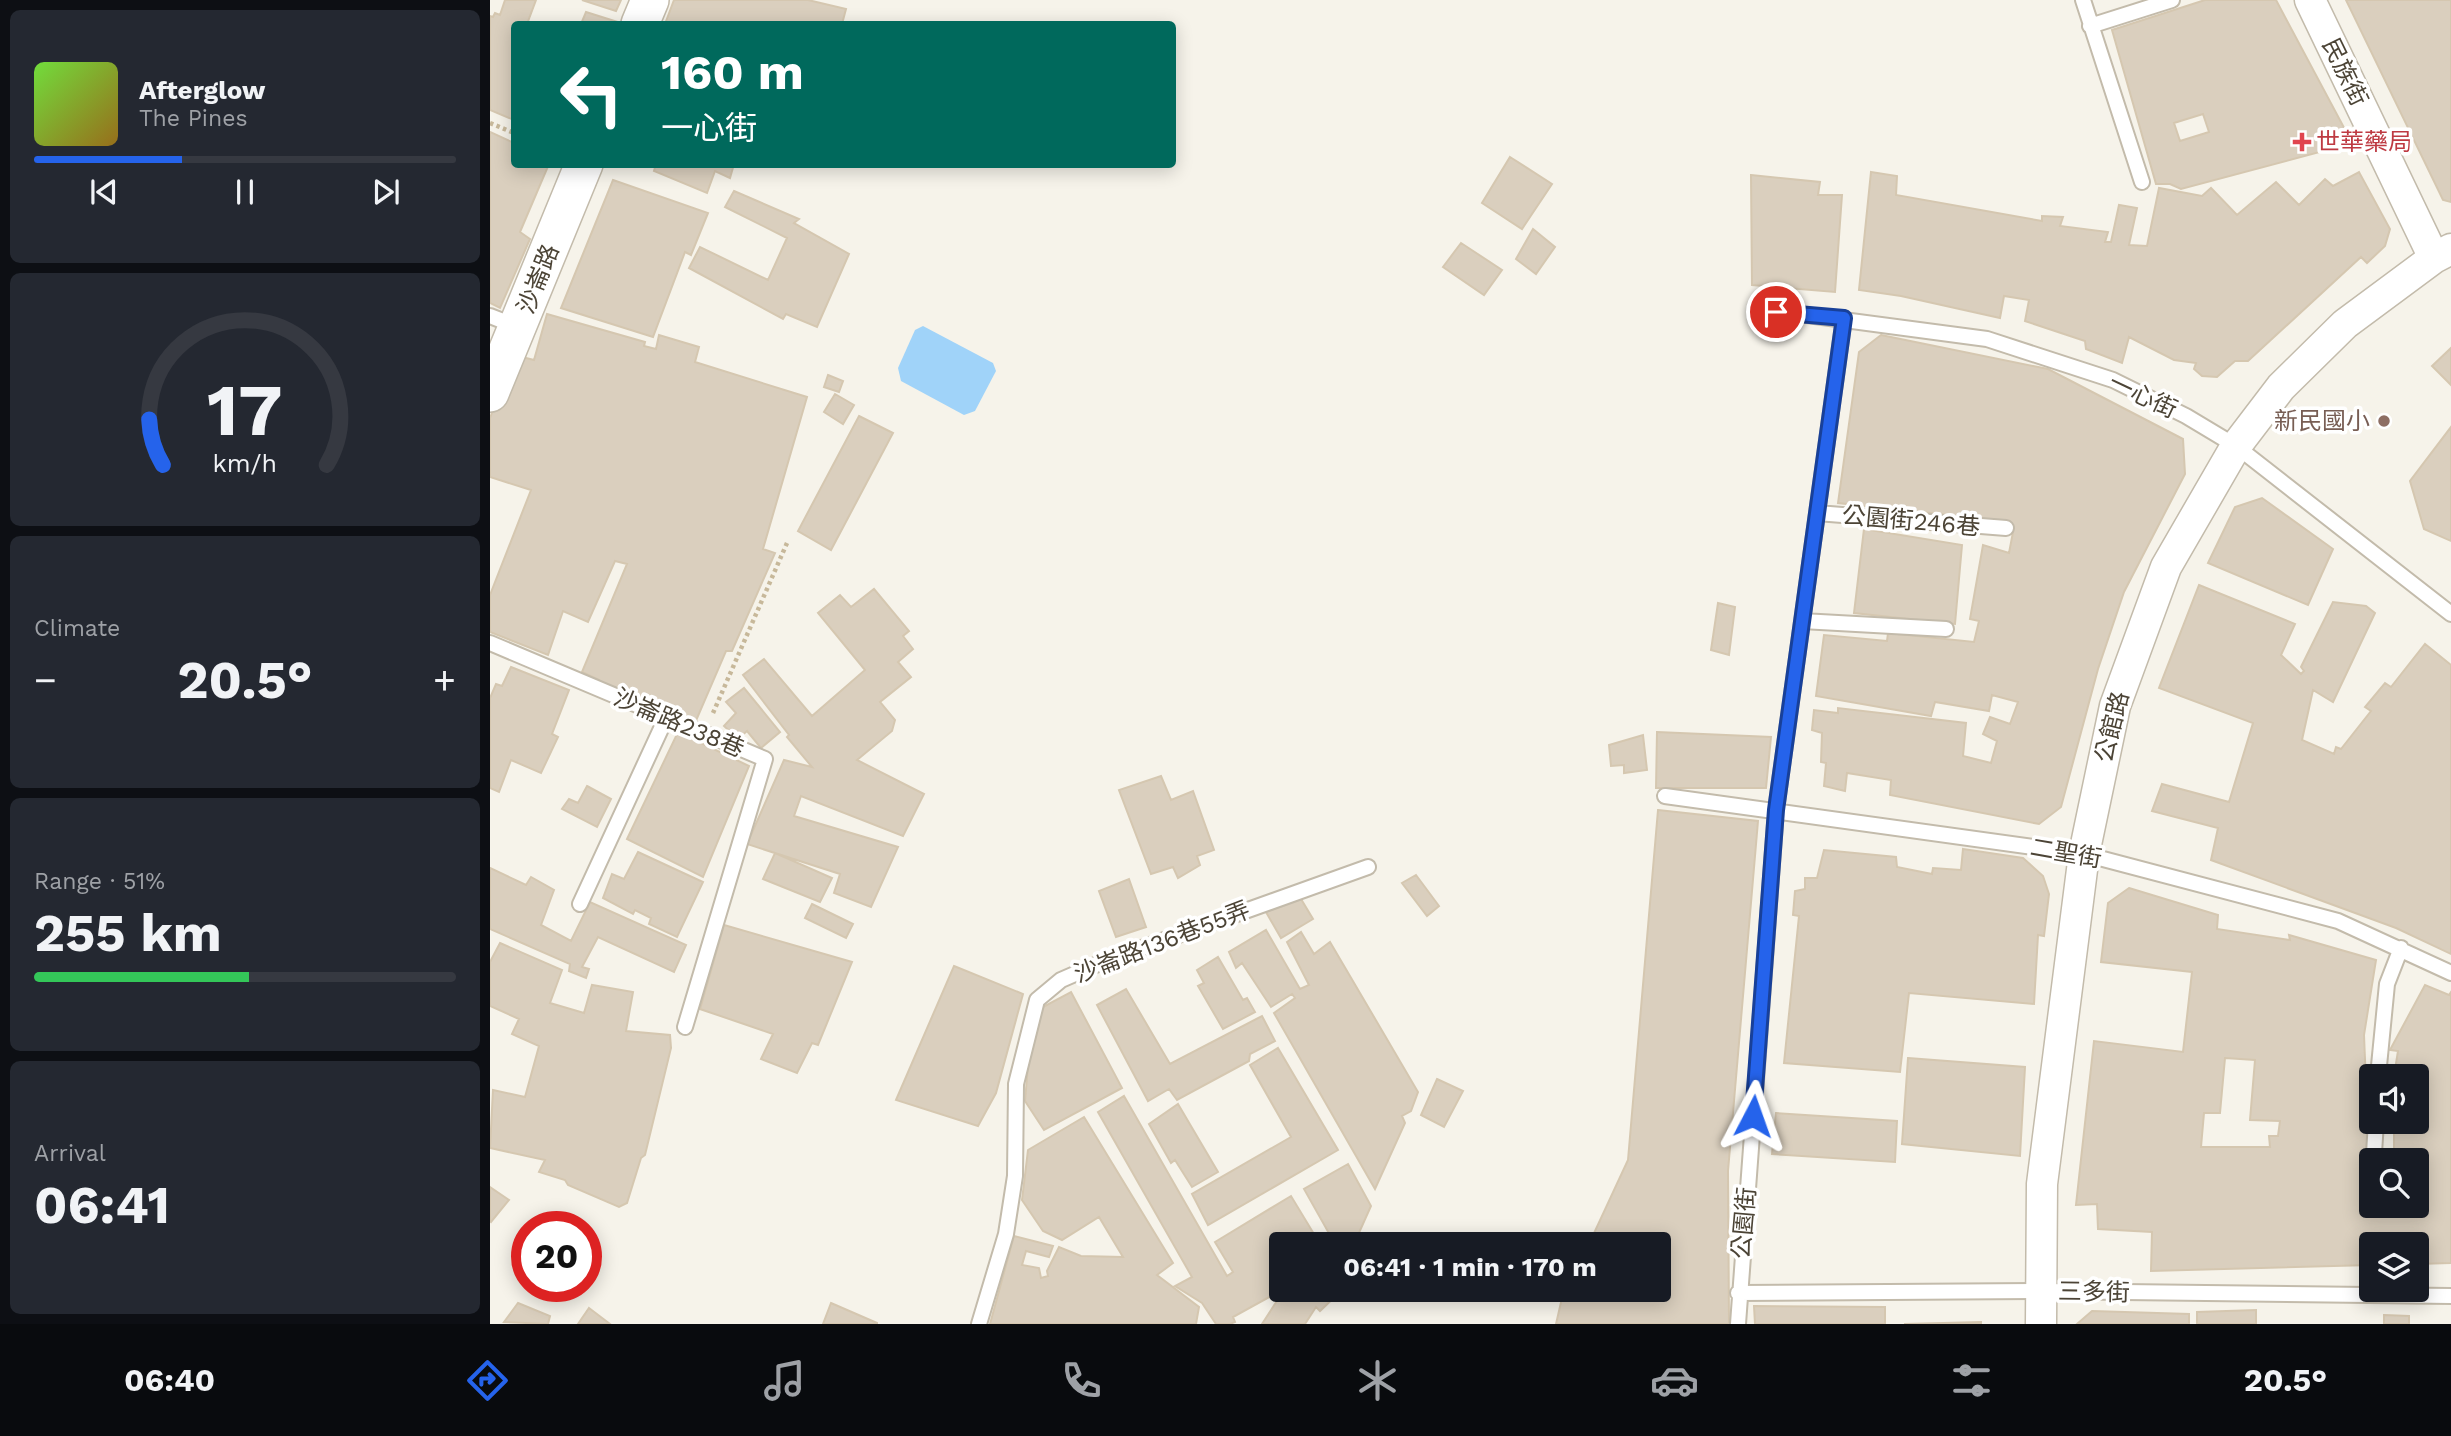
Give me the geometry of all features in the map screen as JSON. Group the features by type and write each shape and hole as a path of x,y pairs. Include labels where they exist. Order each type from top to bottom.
{"street":[{"path":"641,21 650,0"},
{"name":"民族街","path":"2310,0 2443,253"},
{"name":"沙崙路","path":"490,393 504,321 582,168"},
{"name":"公館路","path":"2041,1324 2042,1184 2084,854 2115,706 2161,580 2236,446 2281,387 2345,324 2443,253"}],"lane":[{"path":"2083,0 2142,182"},
{"path":"2090,26 2172,0"},
{"name":"一心街","path":"1776,312 1844,318 1987,339 2113,380 2186,416 2236,446 2451,614"},
{"name":"公園街","path":"1738,1324 1738,1293 1776,810 1844,318"},
{"name":"公園街246巷","path":"1817,513 2006,528"},
{"path":"1802,621 1946,629"},
{"name":"沙崙路238巷","path":"490,643 765,759 685,1027"},
{"path":"580,904 666,718"},
{"name":"二聖街","path":"1665,796 2084,854 2338,921 2451,973"},
{"name":"沙崙路136巷55弄","path":"979,1324 1006,1234 1015,1176 1016,1084 1037,1000 1061,980 1100,963 1368,867"},
{"path":"2379,1064 2387,984 2401,948"},
{"name":"三多街","path":"1738,1293 2041,1291 2398,1298 2451,1296"}],"path":[{"path":"490,123 511,132"},
{"path":"704,733 787,543"}],"water":[{"path":"923,326 993,363 996,371 975,411 964,415 901,381 898,368 915,330"}],"building":[{"path":"505,0 536,0 528,21 511,21 511,119 490,110 490,16 493,17 495,13 500,15"},
{"path":"582,0 621,0 616,11"},
{"path":"674,0 808,0 846,9 843,21 666,21"},
{"path":"2205,0 2276,0 2349,137 2346,145 2181,189 2170,184 2156,184 2112,30","holes":["2203,114 2209,132 2180,141 2174,123"]},
{"path":"2346,0 2451,0 2451,202 2443,200"},
{"path":"586,12 614,21 582,21"},
{"path":"490,132 511,142 511,168 547,168 520,232 530,239 500,308 490,303"},
{"path":"1510,157 1552,184 1522,229 1482,203"},
{"path":"655,168 733,168 730,178 715,171 707,193 654,171"},
{"path":"1871,172 1897,176 1896,195 2042,221 2042,216 2063,217 2060,226 2108,232 2105,242 2111,242 2119,205 2137,208 2129,245 2147,246 2159,188 2202,196 2211,188 2237,215 2276,182 2299,205 2325,179 2333,186 2359,172 2390,229 2385,246 2367,263 2361,257 2248,361 2235,361 2217,377 2202,376 2194,369 2196,363 2174,360 2129,337 2122,363 2086,349 2085,341 2025,321 2029,300 2004,296 2000,318 1901,296 1859,290"},
{"path":"1751,175 1820,182 1818,195 1842,195 1835,292 1752,285"},
{"path":"613,180 708,213 691,255 685,252 653,337 561,308"},
{"path":"734,191 799,219 794,223 849,254 817,327 786,314 783,319 689,268 700,247 768,280 787,238 725,207"},
{"path":"1533,229 1555,247 1536,274 1516,259"},
{"path":"1461,243 1502,270 1484,295 1443,267"},
{"path":"547,314 645,342 644,346 656,349 659,335 699,347 695,362 807,397 763,549 775,553 732,651 726,651 695,723 600,686 599,680 582,672 627,564 615,561 588,622 563,611 548,655 490,632 490,595 531,490 490,477 490,418 514,355 534,360"},
{"path":"1881,335 2048,369 2183,439 2185,474 2124,592 2098,669 2061,807 2039,824 1890,795 1891,780 1847,773 1845,791 1824,786 1826,763 1821,762 1822,733 1812,730 1814,710 1838,713 1838,708 1966,723 1963,756 1991,763 1997,741 1983,734 1990,717 2010,724 2018,702 1992,695 1989,711 1935,702 1931,716 1816,696 1824,635 1887,641 1888,633 1974,642 1979,621 1970,619 1983,545 2009,553 2014,527 1995,520 1838,503 1859,352"},
{"path":"2451,348 2451,385 2432,366"},
{"path":"828,375 843,381 839,392 824,387"},
{"path":"835,394 854,405 843,424 824,412"},
{"path":"859,416 893,433 831,550 798,531"},
{"path":"2451,427 2451,541 2424,529 2410,481"},
{"path":"2262,498 2333,549 2308,605 2208,563 2235,507"},
{"path":"1864,529 1962,545 1955,624 1854,613"},
{"path":"2199,585 2295,624 2281,655 2301,674 2304,671 2301,667 2333,602 2366,606 2375,613 2333,702 2313,690 2302,740 2334,754 2336,747 2341,749 2371,711 2365,707 2385,683 2391,687 2425,644 2451,665 2451,954 2396,928 2211,860 2218,828 2152,811 2162,784 2229,802 2253,723 2159,688"},
{"path":"874,589 909,631 903,636 913,649 898,662 911,677 880,702 895,720 892,731 857,760 924,794 903,836 801,796 794,816 898,847 871,907 834,893 840,874 747,844 784,760 812,767 743,675 764,659 812,716 865,670 818,613 840,595 851,607"},
{"path":"1718,603 1735,607 1729,655 1711,650"},
{"path":"511,667 569,690 552,734 558,737 541,773 511,760 499,792 490,788 490,698 496,684 502,686"},
{"path":"744,688 780,732 761,748 747,731 738,739 724,726 736,713 726,702"},
{"path":"678,732 749,766 703,877 627,839"},
{"path":"1657,732 1771,737 1766,788 1656,788"},
{"path":"1643,735 1647,770 1624,773 1624,765 1611,766 1609,745"},
{"path":"1161,776 1171,800 1193,791 1214,850 1197,856 1200,865 1178,878 1173,867 1151,874 1119,790"},
{"path":"587,786 611,799 597,827 562,809 569,799 578,803"},
{"path":"1658,810 1758,821 1728,1171 1729,1324 1556,1324 1561,1302 1671,1302 1671,1232 1595,1232 1628,1160"},
{"path":"1963,849 2023,858 2043,876 2049,894 2044,936 2038,935 2034,1004 1909,993 1900,1072 1784,1063 1799,916 1793,915 1795,891 1805,889 1805,878 1817,878 1824,850 1896,857 1897,867 1932,874 1933,868 1961,870"},
{"path":"638,852 703,882 677,937 649,924 651,918 635,910 633,914 603,898 612,874 624,879"},
{"path":"775,853 832,878 820,902 763,879"},
{"path":"490,868 526,885 531,877 554,890 541,925 571,941 590,902 686,945 674,972 598,937 582,967 589,969 586,978 569,971 570,964 490,929"},
{"path":"1416,875 1439,906 1427,916 1402,883"},
{"path":"1129,879 1146,927 1116,937 1099,891"},
{"path":"2129,888 2218,915 2217,929 2290,940 2289,935 2376,960 2364,1035 2365,1064 2359,1064 2359,1134 2368,1134 2369,1148 2359,1148 2359,1218 2429,1218 2429,1148 2394,1148 2394,1134 2429,1134 2429,1064 2396,1064 2398,1051 2390,1050 2425,985 2449,995 2451,992 2451,1263 2429,1264 2429,1232 2359,1232 2359,1265 2151,1271 2152,1232 2098,1229 2097,1204 2076,1205 2094,1041 2183,1052 2192,972 2101,962 2108,903","holes":["2225,1058 2255,1060 2250,1120 2280,1121 2278,1136 2269,1136 2270,1147 2201,1147 2204,1113 2220,1113"]},
{"path":"1301,899 1313,919 1281,938 1266,912"},
{"path":"812,904 853,924 846,938 805,918"},
{"path":"724,925 852,962 818,1045 812,1043 797,1073 761,1059 773,1034 700,1009"},
{"path":"1266,930 1300,989 1309,985 1287,942 1301,932 1314,954 1330,942 1418,1092 1411,1111 1402,1116 1405,1123 1375,1189 1274,1013 1295,998 1292,994 1271,1007 1242,963 1236,968 1229,952"},
{"path":"500,943 562,970 550,1003 584,1013 592,985 633,992 626,1031 670,1035 671,1048 645,1155 641,1158 627,1203 619,1207 568,1185 565,1180 539,1172 545,1160 490,1148 493,1090 525,1097 539,1046 512,1034 519,1019 490,1006 490,962"},
{"path":"1218,957 1243,1000 1247,998 1255,1012 1223,1029 1198,986 1204,983 1197,970"},
{"path":"954,966 1023,994 996,1093 978,1126 896,1100"},
{"path":"1126,989 1170,1064 1262,1016 1275,1041 1250,1054 1249,1061 1177,1100 1169,1089 1148,1101 1097,1005"},
{"path":"1071,992 1122,1088 1044,1130 1025,1101 1030,1042 1043,1007"},
{"path":"1278,1048 1338,1150 1208,1225 1192,1194 1291,1137 1250,1065"},
{"path":"1908,1058 2025,1067 2020,1156 1902,1144"},
{"path":"1437,1079 1463,1091 1444,1127 1421,1115"},
{"path":"1124,1096 1227,1276 1233,1272 1215,1242 1291,1196 1313,1232 1269,1232 1269,1297 1233,1317 1235,1322 1216,1324 1202,1303 1175,1286 1192,1277 1098,1112"},
{"path":"1178,1104 1218,1172 1192,1187 1175,1160 1171,1163 1149,1124"},
{"path":"1776,1113 1897,1121 1895,1162 1772,1154"},
{"path":"1084,1117 1173,1263 1157,1275 1199,1307 1196,1324 990,1324 1014,1236 1053,1246 1049,1257 1026,1251 1022,1265 1039,1268 1041,1278 1048,1276 1047,1271 1059,1247 1081,1256 1123,1257 1099,1217 1062,1240 1043,1231 1022,1200 1028,1150"},
{"path":"1348,1164 1371,1206 1359,1232 1328,1232 1304,1189"},
{"path":"490,1187 509,1200 491,1222 490,1221"},
{"path":"1276,1302 1329,1302 1320,1311 1316,1307 1305,1324 1262,1324"},
{"path":"518,1303 550,1316 548,1324 504,1322"},
{"path":"831,1303 877,1323 877,1324 823,1324"},
{"path":"1754,1306 1885,1307 1885,1324 1755,1324"},
{"path":"589,1308 610,1324 578,1324"},
{"path":"2256,1310 2256,1324 2197,1324 2197,1312"},
{"path":"2092,1311 2189,1314 2189,1324 2077,1324"},
{"path":"2384,1315 2409,1316 2409,1324 2384,1324"},
{"path":"1981,1322 1981,1324 1904,1324"}],"place":[{"name":"世華藥局","path":"2302,142"},
{"name":"新民國小","path":"2384,421"}],"route":[{"path":"1753,1116 1776,810 1844,318 1776,312"}]}
